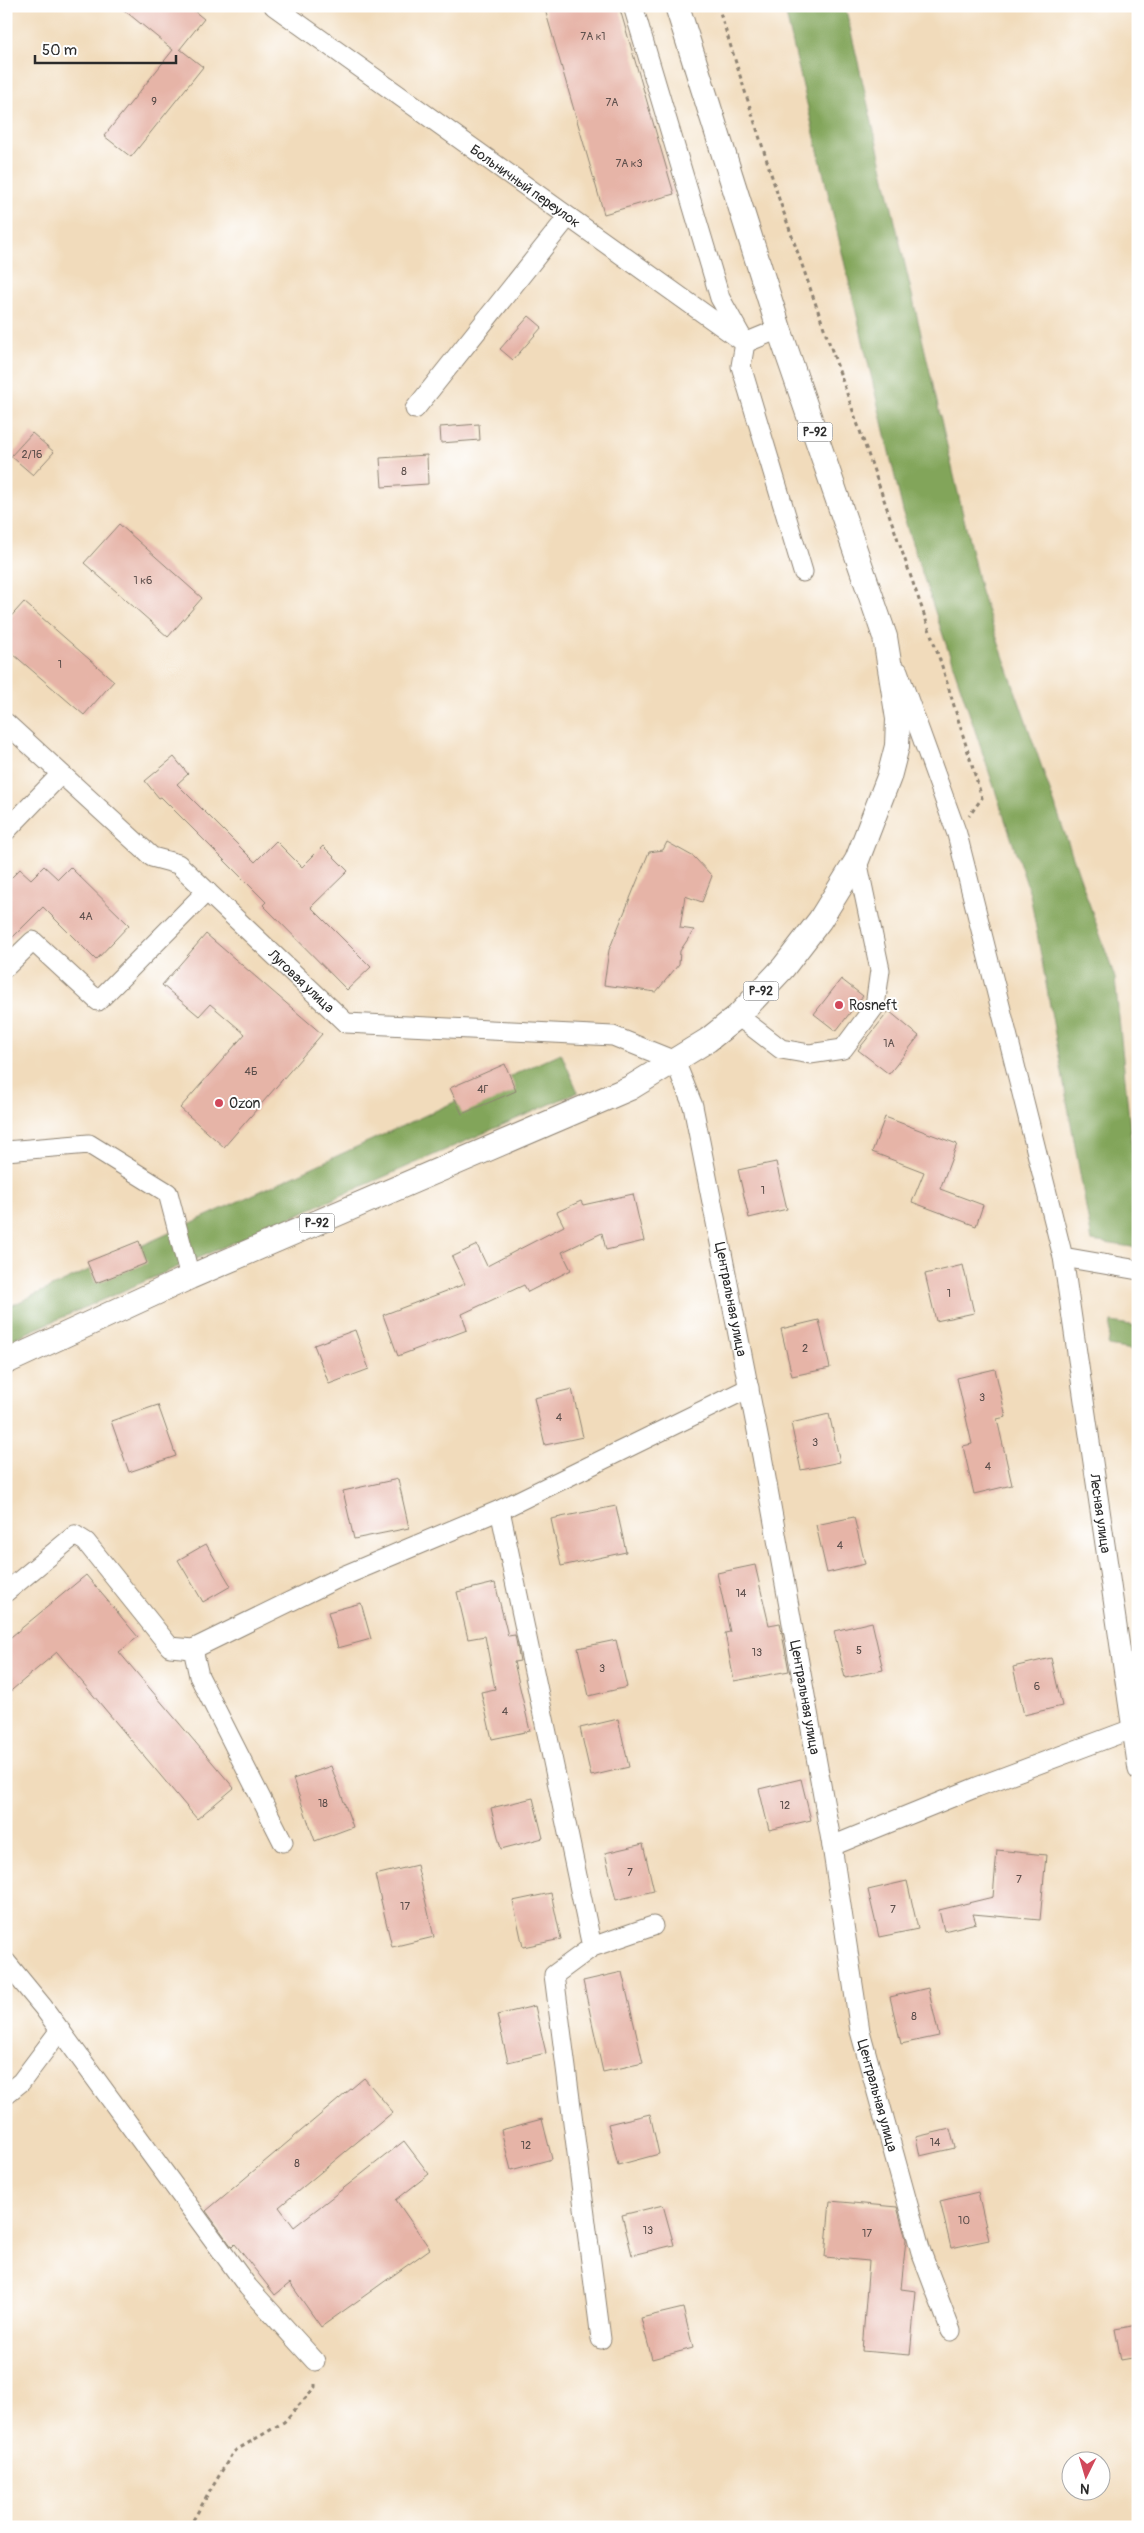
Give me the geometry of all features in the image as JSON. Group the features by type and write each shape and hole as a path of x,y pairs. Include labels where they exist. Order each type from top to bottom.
{"main road":[{"name":"Р-92","path":"6,1362 190,1277 630,1088 708,1040 738,1016 783,968 820,920 857,860 889,777 897,746 898,719 885,637 780,329 678,6"}],"street":[{"name":"Больничный переулок","path":"274,6 745,344"},
{"path":"633,6 720,298 745,344 741,366 803,572"},
{"path":"415,409 567,218"},
{"path":"745,344 780,329"},
{"name":"Лесная улица","path":"885,637 958,834 1063,1258 1138,1770"},
{"name":"Луговая улица","path":"6,723 152,857 178,864 346,1023 613,1036 675,1061"},
{"path":"6,832 61,774"},
{"path":"738,1016 781,1049 810,1054 844,1049 875,1006 880,970 857,860"},
{"path":"6,967 33,941 98,1001 207,891"},
{"name":"Центральная улица","path":"675,1061 692,1106 748,1388 832,1846 860,2032 921,2252 951,2332"},
{"path":"6,1151 89,1144 168,1193 190,1277"},
{"path":"1063,1258 1138,1270"},
{"path":"6,1592 75,1535 86,1542 170,1647 193,1649 336,1580 500,1510 748,1388"},
{"path":"500,1510 592,1947"},
{"path":"193,1649 199,1676 283,1842"},
{"path":"832,1846 977,1787 1132,1729"},
{"path":"600,2339 554,1974 592,1947 653,1926"},
{"path":"6,1962 60,2030 248,2287 315,2362"},
{"path":"6,2094 21,2082 60,2030"}],"path":[{"path":"718,6 779,199 941,663 982,798 958,834"},
{"path":"189,2527 233,2452 284,2422 316,2388 315,2362"}],"green space":[{"path":"784,6 845,6 981,592 1115,978 1133,1159 1138,1162 1138,1248 1092,1241 1030,894 907,528"},
{"path":"561,1053 578,1092 6,1342 6,1308"},
{"path":"1111,1322 1138,1326 1138,1351 1108,1346"}],"building":[{"path":"119,6 188,6 204,19 180,49 203,67 131,157 104,136 173,50"},
{"path":"544,6 619,6 674,194 604,214"},
{"path":"529,316 542,327 513,360 500,349"},
{"path":"479,424 480,440 441,443 440,427"},
{"path":"32,433 54,452 33,475 11,456"},
{"path":"427,455 428,484 382,487 380,458"},
{"path":"119,524 202,598 168,637 84,563"},
{"path":"24,602 114,681 84,715 6,648 6,622"},
{"path":"174,757 188,774 177,784 255,862 276,841 302,867 323,846 348,871 311,907 371,967 347,990 263,905 266,902 161,797 159,798 145,781"},
{"path":"667,842 694,857 712,876 702,902 685,896 680,928 694,930 680,951 679,964 656,992 604,985 609,950 649,852 663,850"},
{"path":"44,866 58,879 70,867 129,925 96,960 43,907 6,944 6,883 20,869 31,879"},
{"path":"206,934 322,1034 224,1147 180,1108 245,1034 210,1004 199,1016 162,985"},
{"name":"Rosneft","path":"841,979 863,996 836,1031 814,1014"},
{"path":"889,1011 919,1036 889,1074 858,1050"},
{"path":"505,1064 516,1091 462,1114 450,1088"},
{"path":"885,1117 957,1144 940,1189 983,1205 976,1226 912,1202 924,1172 872,1152"},
{"path":"776,1162 787,1209 749,1218 738,1170"},
{"path":"633,1194 644,1241 606,1250 602,1233 562,1252 571,1270 528,1292 524,1285 462,1314 467,1330 398,1356 383,1315 465,1284 452,1257 477,1245 487,1266 564,1226 557,1212 581,1201 583,1205"},
{"path":"139,1241 147,1263 96,1283 87,1262"},
{"path":"963,1265 974,1313 936,1321 925,1274"},
{"path":"819,1320 830,1368 792,1376 781,1329"},
{"path":"355,1330 369,1369 329,1384 314,1345"},
{"path":"995,1369 1006,1417 997,1419 1012,1485 974,1494 963,1446 972,1444 957,1378"},
{"path":"572,1389 583,1437 545,1445 534,1398"},
{"path":"158,1405 176,1456 129,1472 111,1421"},
{"path":"829,1414 840,1462 801,1470 791,1423"},
{"path":"398,1479 409,1528 354,1539 343,1491"},
{"path":"616,1506 626,1552 561,1566 551,1519"},
{"path":"854,1517 865,1564 827,1573 816,1525"},
{"path":"206,1544 231,1586 203,1602 178,1560"},
{"path":"755,1565 769,1625 780,1623 789,1671 734,1681 725,1633 730,1632 717,1573"},
{"path":"86,1575 138,1637 119,1652 234,1788 197,1819 57,1652 6,1695 6,1641"},
{"path":"495,1583 508,1636 515,1635 520,1661 514,1662 530,1731 492,1739 481,1692 495,1689 485,1636 468,1639 457,1592"},
{"path":"361,1603 371,1639 338,1648 328,1612"},
{"path":"872,1622 883,1670 845,1678 834,1631"},
{"path":"616,1640 627,1687 589,1696 578,1648"},
{"path":"1051,1658 1062,1706 1024,1715 1013,1667"},
{"path":"618,1719 629,1767 591,1776 580,1728"},
{"path":"331,1766 353,1827 315,1841 293,1779"},
{"path":"801,1779 811,1820 769,1830 759,1789"},
{"path":"533,1798 543,1838 501,1849 491,1808"},
{"path":"643,1844 654,1891 616,1900 605,1853"},
{"path":"997,1850 1046,1855 1040,1920 973,1914 976,1923 944,1931 939,1910 993,1897"},
{"path":"417,1865 434,1937 392,1947 375,1875"},
{"path":"907,1881 918,1929 879,1937 868,1890"},
{"path":"551,1893 561,1939 523,1947 513,1901"},
{"path":"622,1972 643,2063 603,2072 583,1981"},
{"path":"928,1988 939,2036 901,2044 890,1997"},
{"path":"535,2006 546,2053 508,2062 497,2015"},
{"path":"364,2078 393,2112 279,2207 294,2227 404,2141 429,2174 396,2200 430,2249 321,2327 290,2283 275,2295 235,2244 232,2247 206,2211"},
{"path":"650,2114 659,2154 618,2165 608,2124"},
{"path":"542,2119 552,2159 511,2170 501,2130"},
{"path":"950,2129 955,2148 920,2156 916,2137"},
{"path":"978,2192 989,2240 951,2248 940,2201"},
{"path":"830,2201 897,2207 906,2239 901,2289 916,2291 910,2355 862,2351 869,2261 825,2257"},
{"path":"663,2205 674,2245 632,2255 622,2215"},
{"path":"683,2308 693,2348 652,2359 641,2318"},
{"path":"1138,2325 1138,2357 1121,2360 1115,2329"}],"place":[{"name":"Rosneft","path":"839,1005"},
{"name":"Ozon","path":"219,1103"}]}
